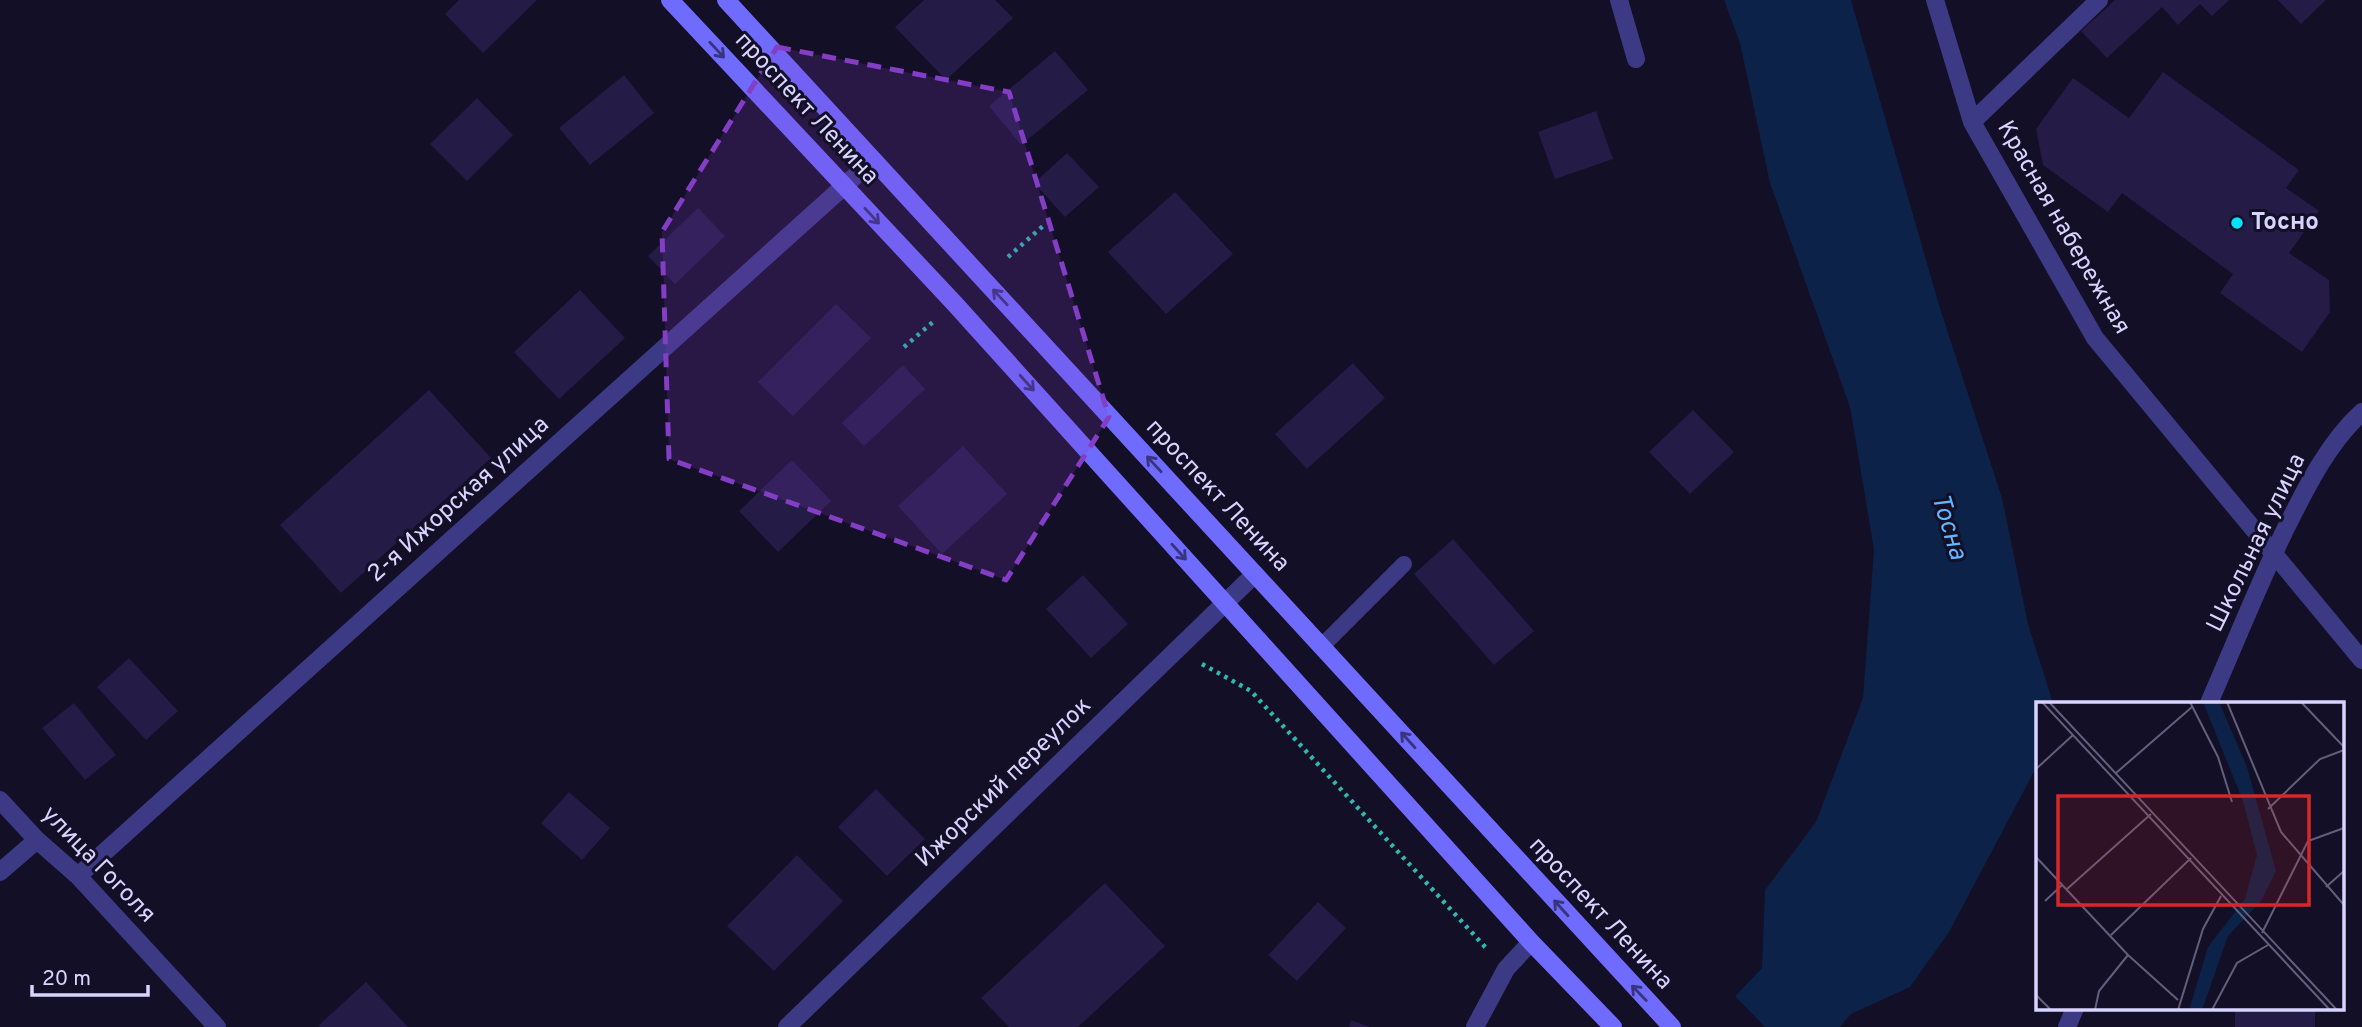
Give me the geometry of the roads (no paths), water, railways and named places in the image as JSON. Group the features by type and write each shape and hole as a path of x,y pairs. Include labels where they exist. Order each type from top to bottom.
{"main road":[{"name":"проспект Ленина","path":"670,0 955,304 1531,942 1612,1027"},
{"name":"проспект Ленина","path":"726,0 1322,646 1606,959 1672,1027"}],"street":[{"path":"1619,0 1636,59"},
{"name":"Красная набережная","path":"1935,0 1972,122 2095,338 2362,660"},
{"path":"1972,122 2099,0"},
{"name":"2-я Ижорская улица","path":"78,876 873,160"},
{"name":"Школьная улица","path":"2209,702 2308,483 2350,422 2362,412"},
{"name":"Ижорский переулок","path":"787,1027 1255,573"},
{"name":"улица Гоголя","path":"0,800 37,840 78,876 217,1027"},
{"path":"0,872 37,840"},
{"path":"1475,1027 1506,969 1531,942"},
{"path":"2067,1027 2074,1010"}],"lane":[{"path":"1322,646 1404,564"}],"water":[{"name":"Тосна","path":"1724,0 1851,0 1939,305 2002,498 2028,624 2053,702 2036,702 2036,768 1949,932 1910,987 1851,1014 1840,1027 1706,1027 1762,968 1765,890 1816,822 1863,698 1874,550 1850,407 1770,183 1740,43"}],"place":[{"name":"Тосно","path":"2237,223"}]}
